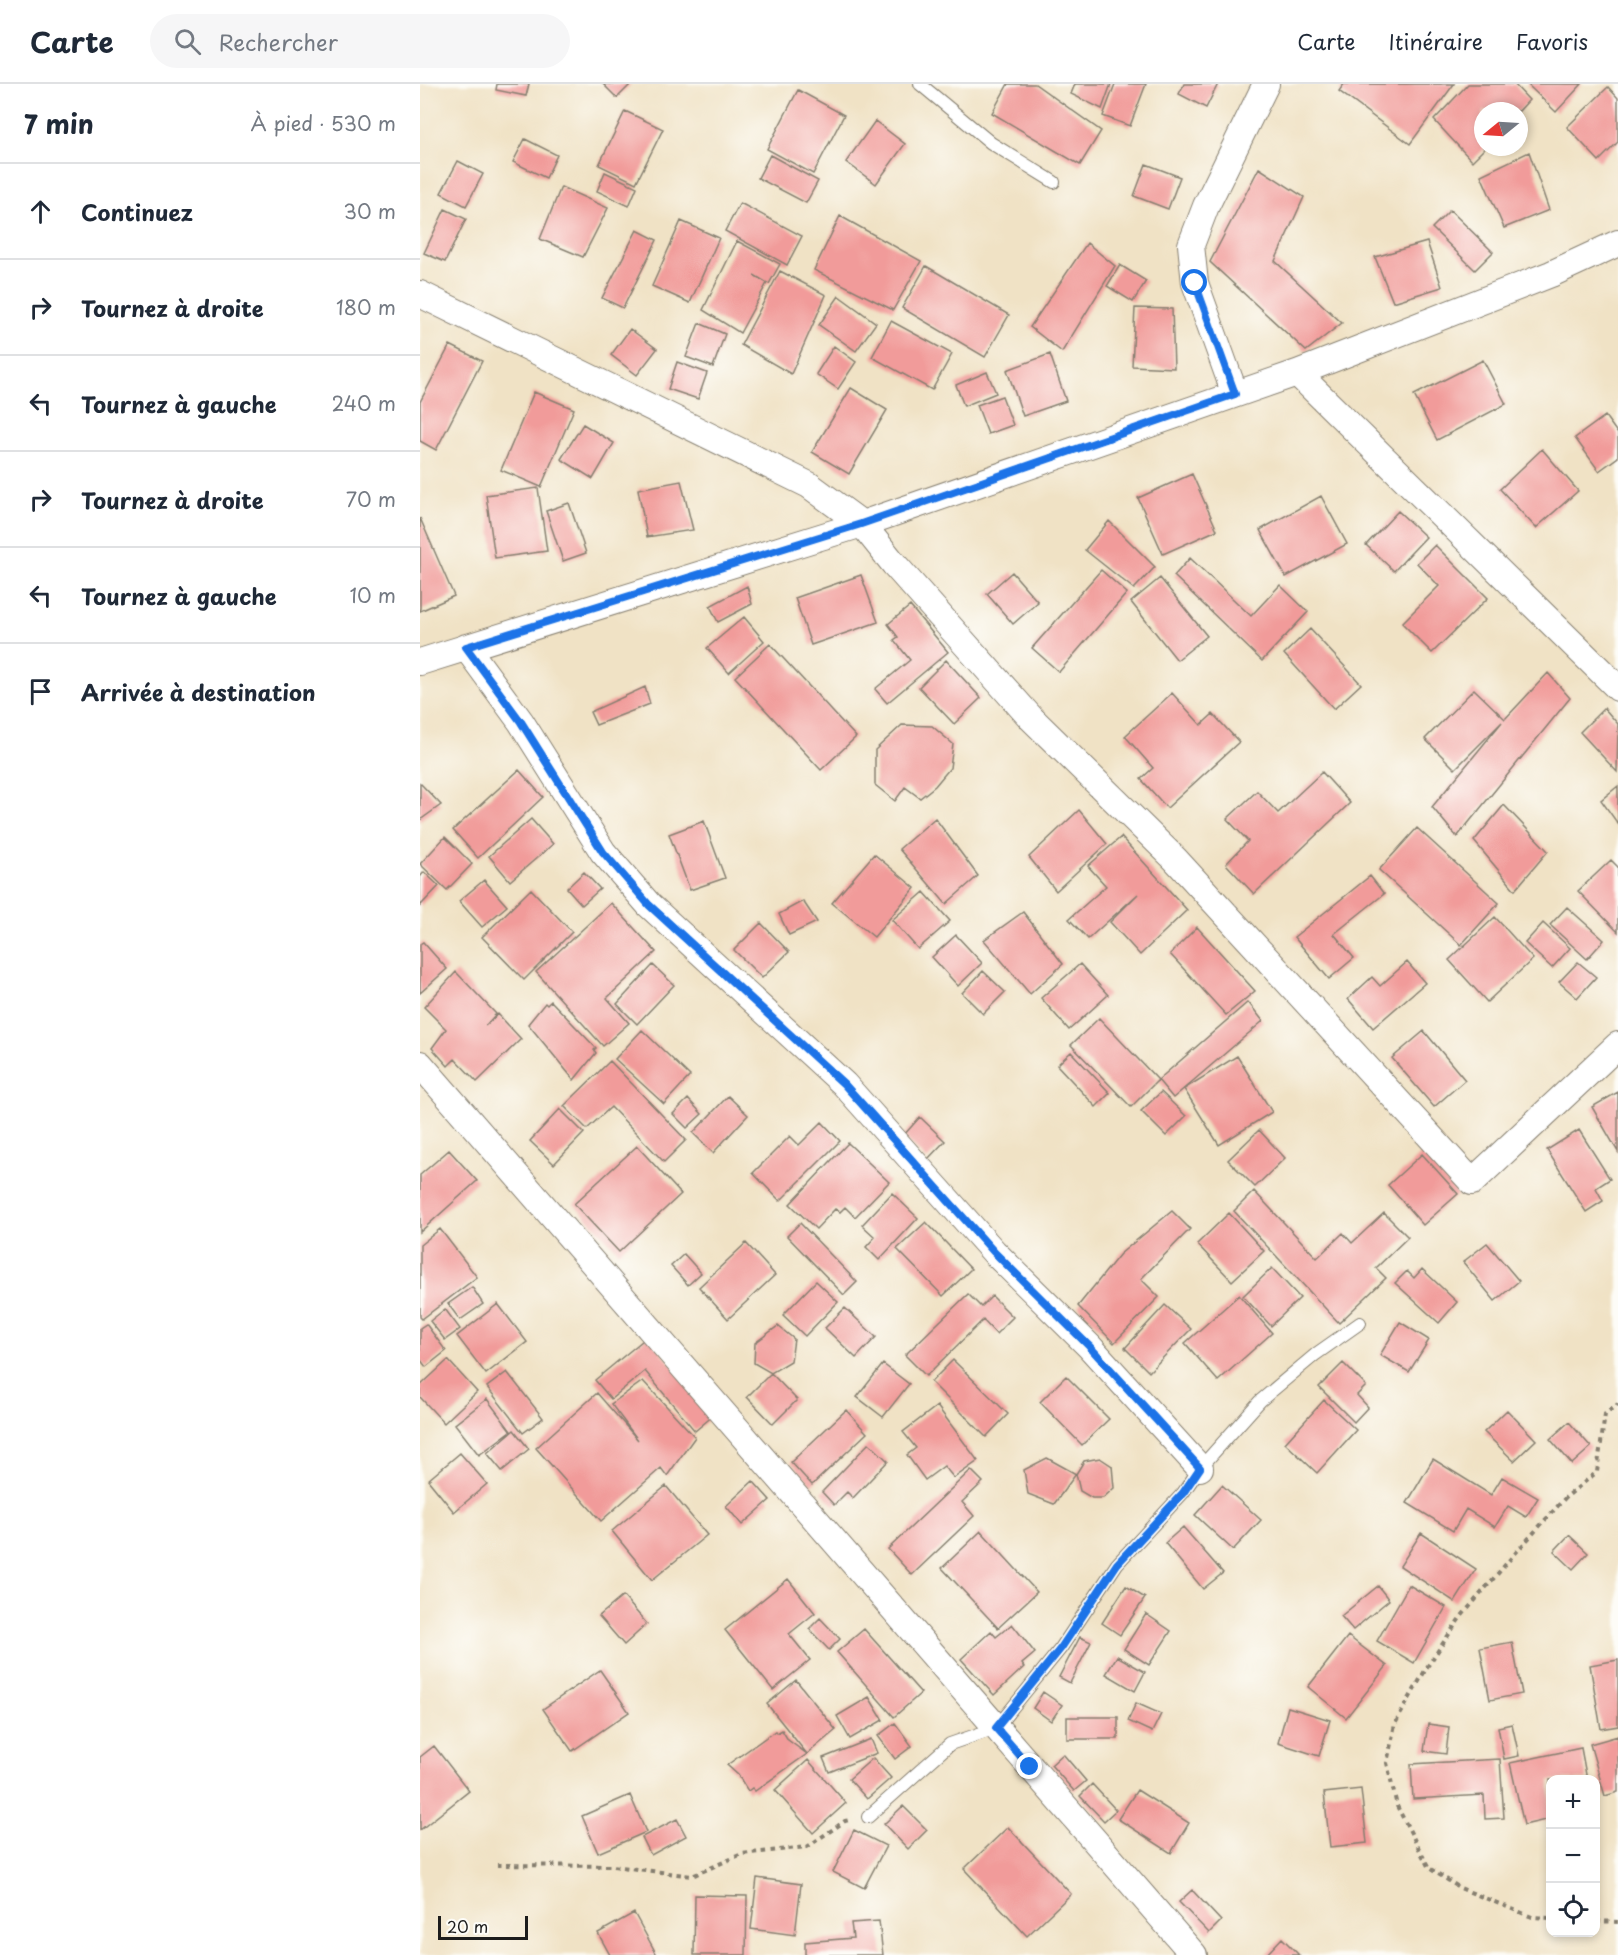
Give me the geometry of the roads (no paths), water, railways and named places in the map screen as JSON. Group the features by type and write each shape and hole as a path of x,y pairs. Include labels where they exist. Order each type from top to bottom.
{"street":[{"path":"1235,394 1195,283 1191,245 1206,206 1266,84"},
{"path":"420,662 861,524 1297,373 1551,274 1618,243"},
{"path":"420,294 809,484 861,524 1031,718 1175,859 1472,1182 1618,1046"},
{"path":"1297,373 1618,688"},
{"path":"466,647 521,722 603,852 649,905 844,1084 994,1252 1089,1346 1200,1468"},
{"path":"420,1064 1194,1955"}],"lane":[{"path":"920,84 991,143 1054,182"},
{"path":"868,1816 950,1743 996,1728 1061,1648 1117,1564 1183,1493 1200,1468 1260,1401 1316,1354 1360,1323"}]}
